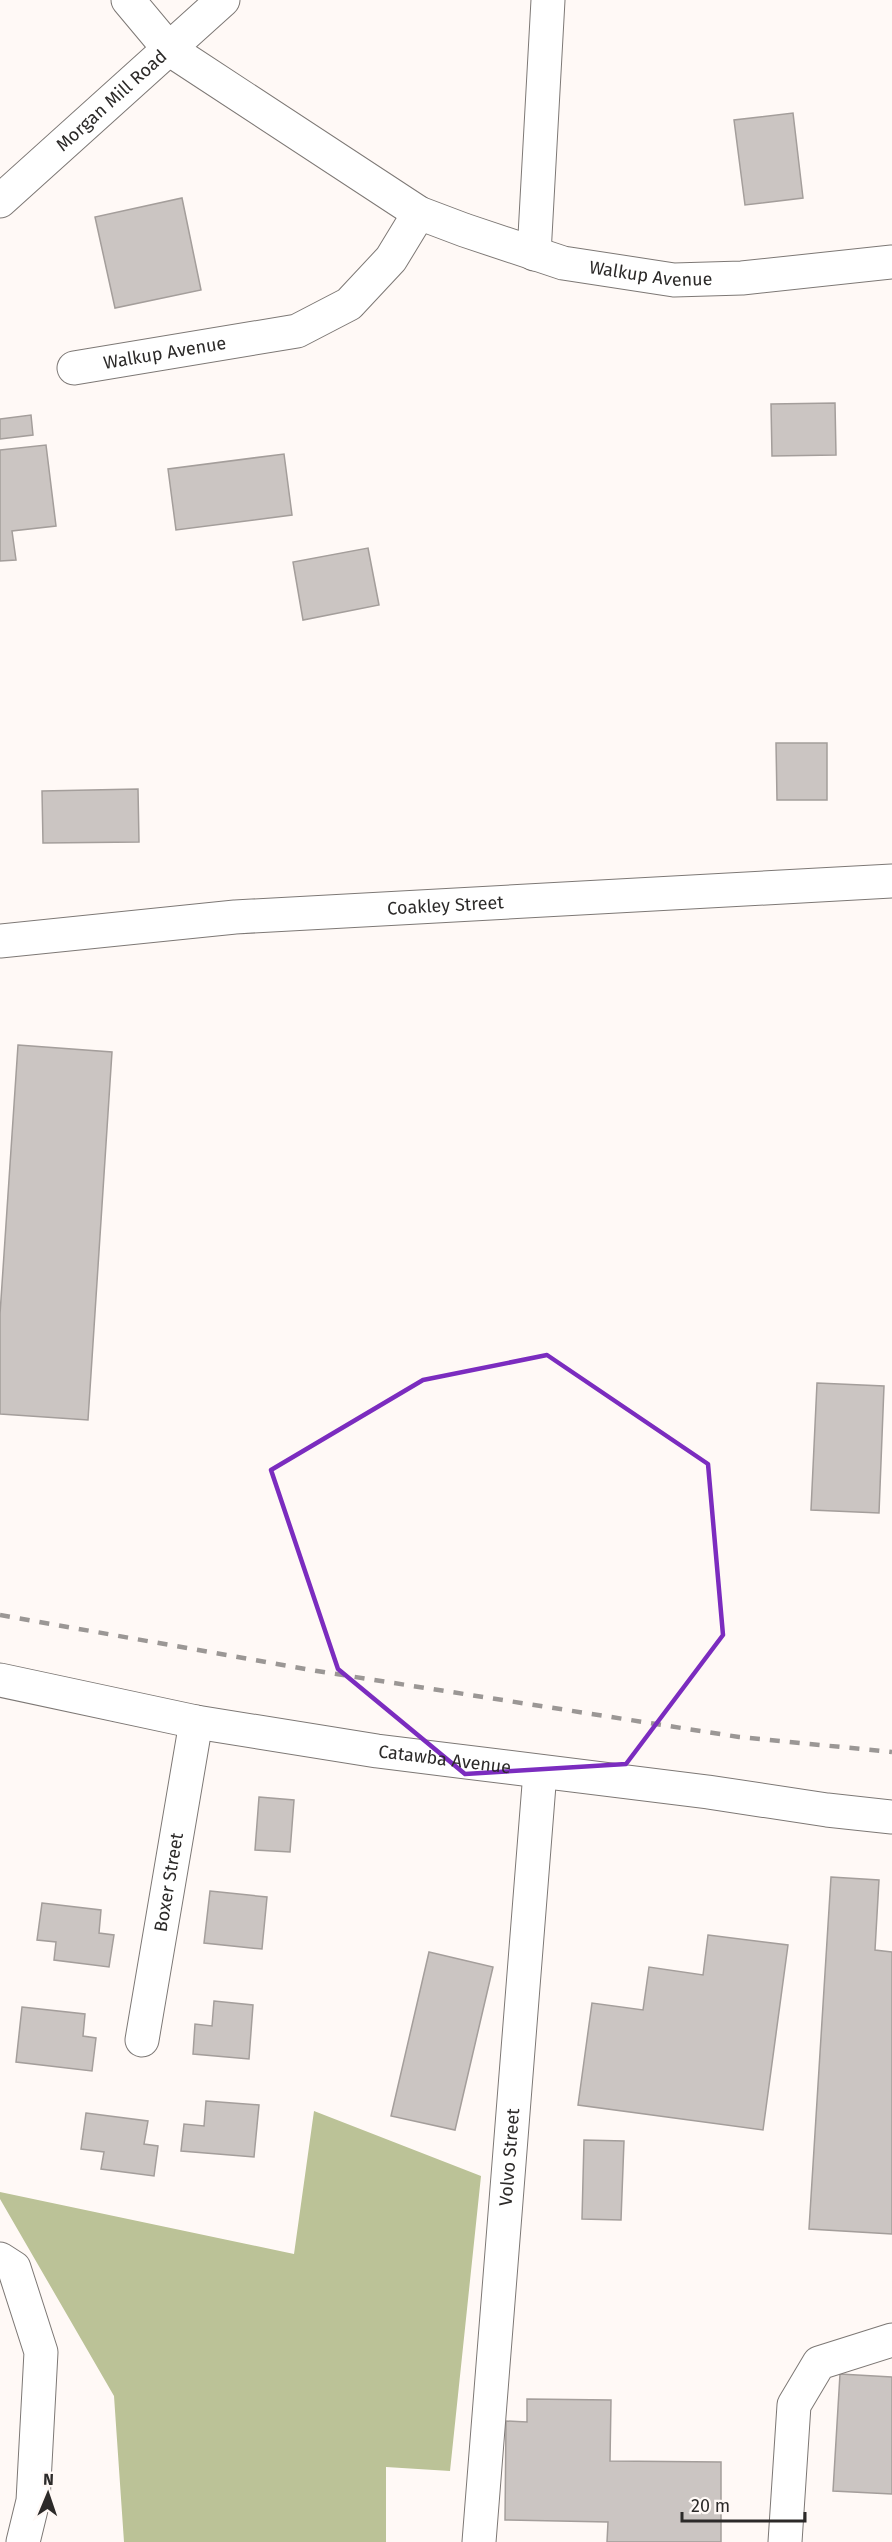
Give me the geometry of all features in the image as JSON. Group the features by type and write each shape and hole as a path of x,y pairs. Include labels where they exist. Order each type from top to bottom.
{"street":[{"name":"Walkup Avenue","path":"128,0 169,49 419,213 534,254 563,262 674,280 741,278 892,262"},
{"name":"Morgan Mill Road","path":"0,201 223,0"},
{"path":"534,254 548,0"},
{"name":"Walkup Avenue","path":"74,368 297,331 349,304 391,259 419,213"},
{"name":"Coakley Street","path":"0,940 235,917 892,881"},
{"name":"Catawba Avenue","path":"0,1680 196,1722 378,1751 892,1817"},
{"name":"Boxer Street","path":"142,2040 196,1722"},
{"name":"Volvo Street","path":"479,2542 540,1772"},
{"path":"0,2259 14,2268 40,2352 33,2501 23,2542"},
{"path":"785,2542 794,2405 819,2363 892,2340"}],"highlighted area":[{"path":"547,1355 708,1464 723,1635 626,1764 465,1774 338,1669 271,1470 423,1380"}],"green space":[{"path":"314,2111 481,2176 450,2471 386,2467 386,2542 124,2542 114,2396 0,2199 0,2192 294,2254"}],"building":[{"path":"793,113 803,198 745,205 734,120"},
{"path":"182,198 201,290 115,308 95,217"},
{"path":"835,403 836,455 772,456 771,404"},
{"path":"31,415 33,435 0,439 0,419"},
{"path":"46,445 56,526 12,531 16,560 0,561 0,450"},
{"path":"284,454 292,515 176,530 168,469"},
{"path":"368,548 379,605 303,620 293,562"},
{"path":"776,743 827,743 827,800 777,800"},
{"path":"138,789 139,842 43,843 42,791"},
{"path":"18,1045 112,1052 88,1420 0,1414 0,1314"},
{"path":"817,1383 884,1386 879,1513 811,1510"},
{"path":"259,1797 294,1800 290,1852 255,1850"},
{"path":"831,1877 879,1880 875,1950 892,1952 892,2234 809,2229"},
{"path":"210,1891 267,1897 262,1949 204,1943"},
{"path":"42,1903 101,1910 99,1933 114,1935 109,1967 54,1960 56,1942 37,1940"},
{"path":"708,1935 788,1945 763,2130 578,2105 592,2003 643,2010 649,1967 703,1975"},
{"path":"429,1952 493,1967 455,2130 391,2116"},
{"path":"214,2001 253,2005 249,2059 193,2054 195,2024 212,2026"},
{"path":"22,2007 85,2014 83,2036 96,2038 92,2071 16,2062"},
{"path":"206,2101 259,2105 254,2157 181,2151 184,2124 204,2126"},
{"path":"86,2113 148,2121 144,2144 158,2146 154,2176 101,2169 104,2152 81,2149"},
{"path":"584,2140 624,2141 621,2220 582,2219"},
{"path":"840,2374 892,2377 892,2494 833,2491"},
{"path":"527,2399 611,2400 610,2461 721,2462 721,2542 607,2542 608,2522 505,2520 506,2421 527,2422"}],"railway":[{"path":"0,1615 317,1671 739,1737 892,1752"}]}
